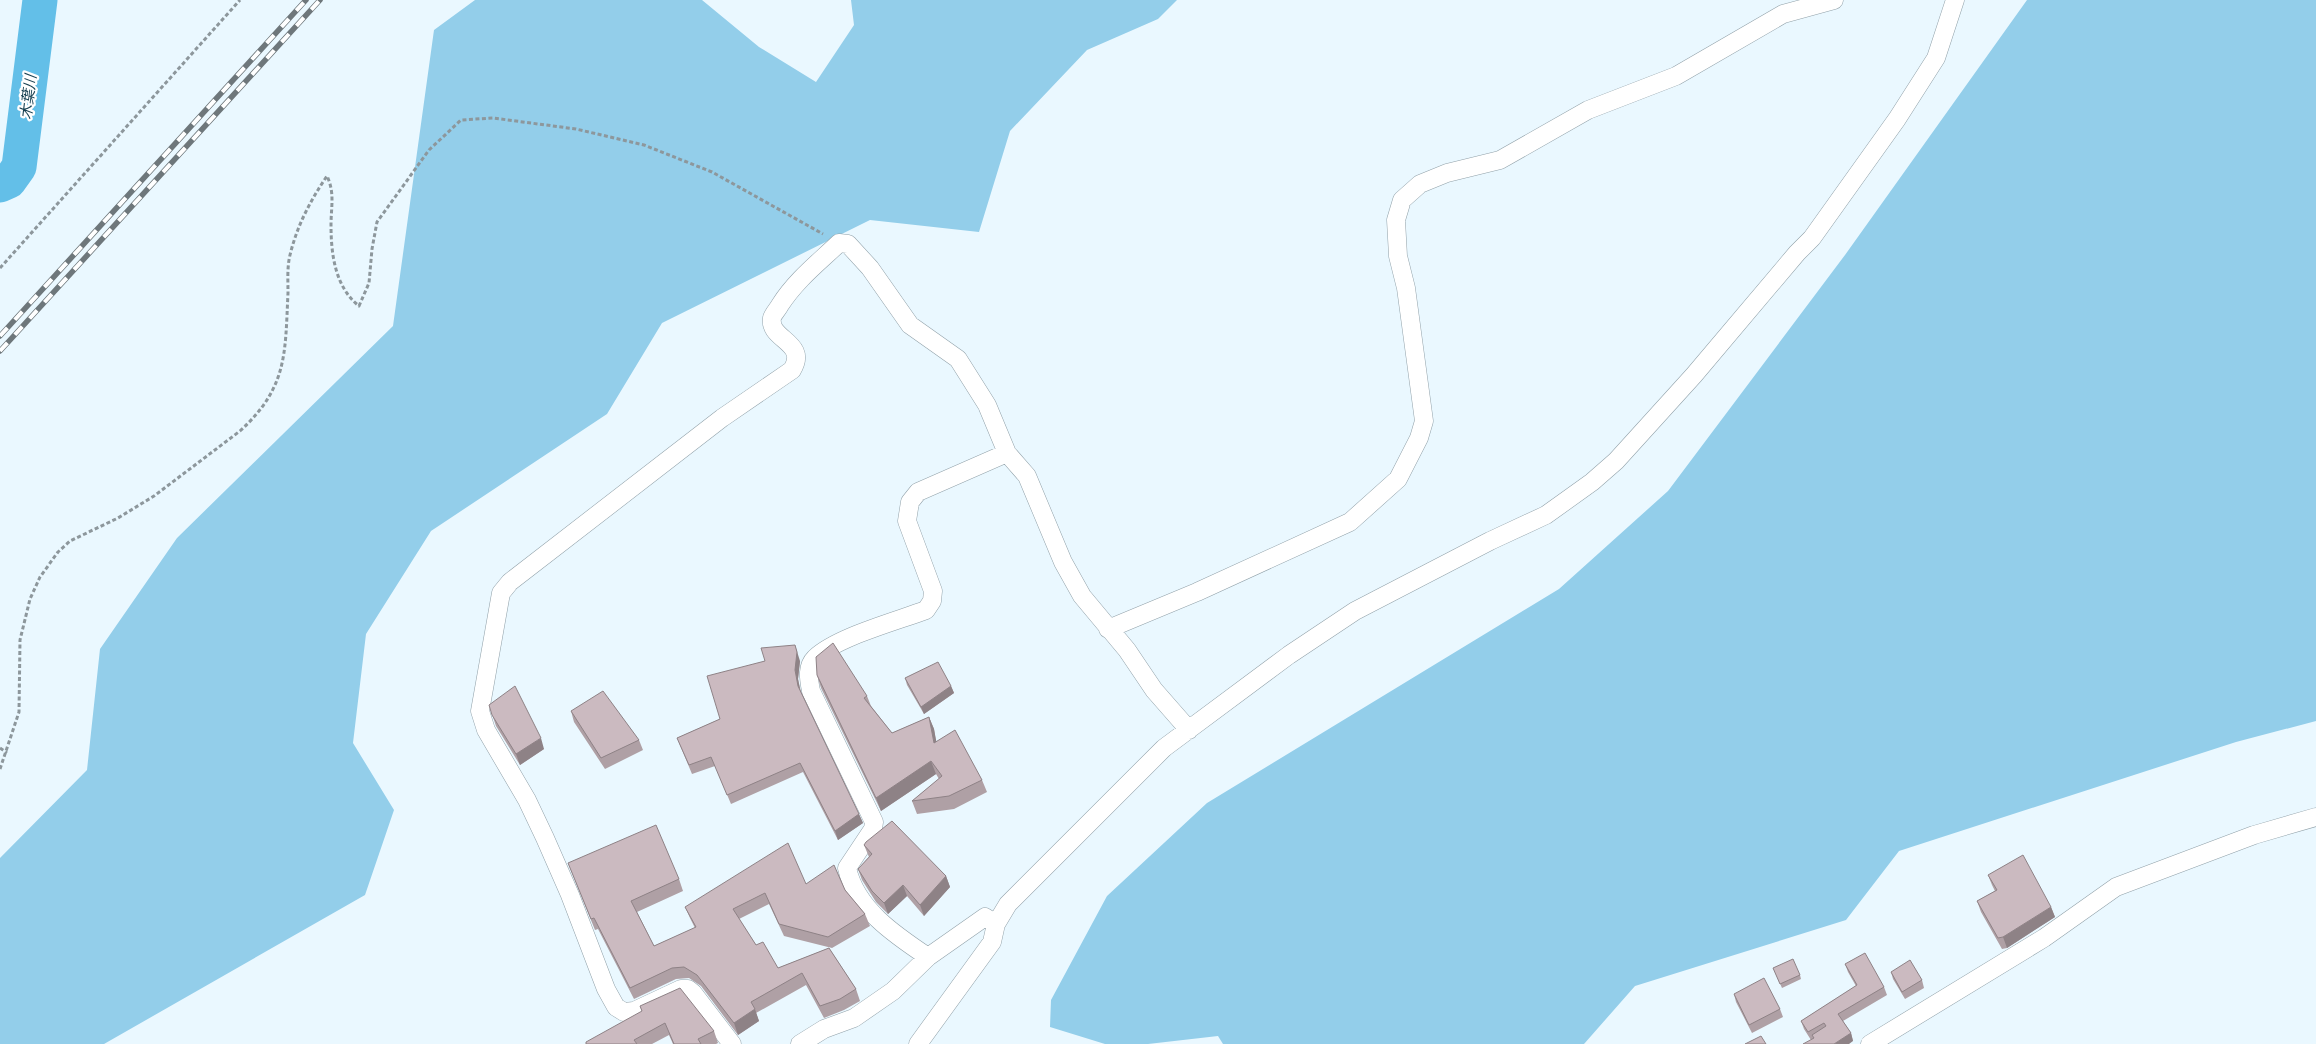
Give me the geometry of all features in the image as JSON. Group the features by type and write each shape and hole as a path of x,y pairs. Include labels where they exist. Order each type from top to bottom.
{"street":[{"path":"1108,628 1197,592 1350,522 1398,479 1419,438 1424,421 1406,288 1398,256 1396,220 1402,200 1408,194 1420,184 1447,173 1500,160 1588,110 1676,76 1783,14 1834,0"},
{"path":"918,1044 992,942 996,924 1008,904 1164,748 1289,655 1355,611 1490,542 1546,516 1592,482 1616,461 1694,376 1796,252 1812,238 1897,119 1936,58 1955,0"},
{"path":"732,1044 694,993 688,989 681,989 634,1011 624,1012 616,1008 606,989 570,895 545,838 527,800 486,730 480,711 502,593 510,582 722,418 792,370 797,362 796,352 773,328 772,318 793,286 839,243 848,244 870,268 910,325 958,359 987,405 1007,453 1027,476 1063,562 1082,596 1127,650 1154,690 1189,730"},
{"path":"928,957 884,927 850,884 847,868 873,829 874,822 811,691 809,670 815,658 846,639 926,610 932,602 933,590 907,521 910,502 918,492 1007,453"},
{"path":"1870,1044 2044,938 2116,886 2254,835 2316,817"},
{"path":"800,1044 824,1029 854,1018 893,991 928,957 986,917 996,924"}],"path":[{"path":"0,268 240,0"},
{"path":"0,769 7,754 19,712 20,640 30,599 40,577 58,552 70,541 118,518 154,496 240,432 252,421 273,393 284,358 290,256 304,213 327,176 332,188 331,225 340,284 348,297 359,306 369,282 377,222 429,150 461,120 493,118 576,129 644,145 712,172 839,243"},
{"path":"0,748 7,754"}],"shaded area":[{"path":"475,0 702,0 759,47 816,82 854,25 851,0 1177,0 1158,19 1087,50 1010,131 979,232 870,220 662,323 607,414 431,531 366,634 353,743 394,810 365,895 104,1044 0,1044 0,858 87,770 100,649 177,538 393,326 434,30"},
{"path":"2027,0 2316,0 2316,721 2236,742 1899,851 1846,920 1635,986 1584,1044 1223,1044 1218,1036 1148,1044 1105,1044 1050,1027 1051,1000 1107,896 1207,803 1559,589 1668,491 1845,255"}],"building":[{"path":"833,643 867,696 864,698 892,733 929,717 934,743 955,730 982,780 949,796 912,801 942,776 931,761 876,798 817,675 816,657"},
{"path":"795,645 797,652 795,670 798,686 859,814 835,831 800,763 727,795 711,757 689,765 677,738 720,719 707,676 765,661 761,648"},
{"path":"938,662 951,686 921,707 905,678"},
{"path":"515,686 541,738 516,754 492,715 489,705"},
{"path":"603,691 639,740 601,758 571,711"},
{"path":"892,821 946,876 920,905 903,885 884,903 872,891 858,869 872,854 864,845 866,842"},
{"path":"656,825 679,879 631,901 654,946 696,927 685,907 788,843 806,884 834,865 845,890 865,914 828,937 779,924 765,893 733,909 756,945 763,942 778,968 829,948 856,989 840,999 820,1006 802,973 751,1002 755,1009 734,1023 697,975 684,967 672,968 630,988 594,918 591,919 568,863"},
{"path":"2023,855 2051,907 2003,937 1998,938 1977,901 1997,890 1988,875"},
{"path":"1865,953 1884,987 1838,1014 1851,1033 1834,1044 1803,1044 1814,1038 1812,1035 1826,1026 1824,1023 1808,1032 1801,1021 1857,985 1845,964"},
{"path":"1793,959 1800,975 1780,984 1773,968"},
{"path":"1910,960 1922,980 1902,992 1891,972"},
{"path":"1764,978 1780,1009 1749,1025 1734,994"},
{"path":"680,988 714,1031 698,1039 701,1044 674,1044 665,1023 634,1040 637,1044 586,1044 586,1042 642,1011 640,1006"},
{"path":"1761,1036 1766,1044 1745,1044"}],"waterway":[{"name":"木葉川","path":"0,185 9,181 19,167 40,0"}],"railway":[{"path":"0,336 306,0"},
{"path":"0,351 320,0"}]}
